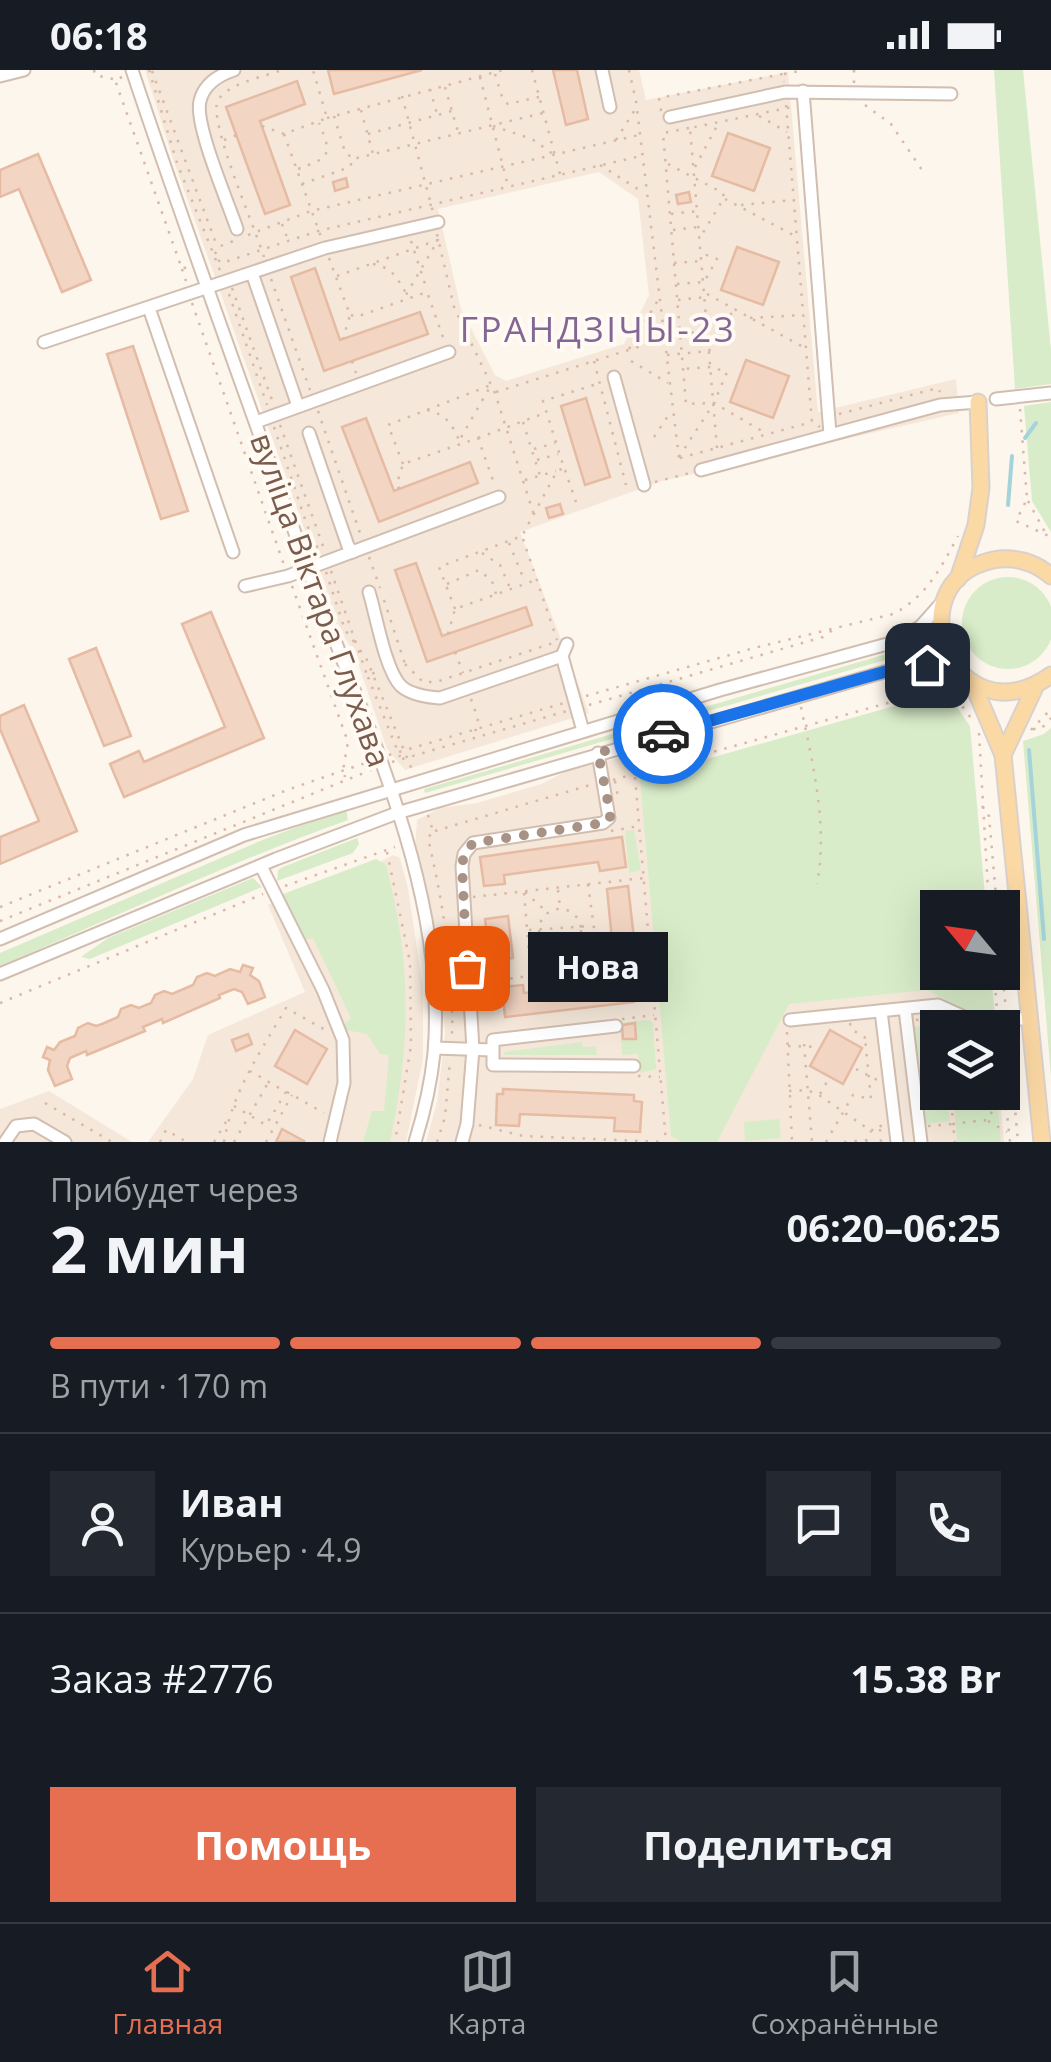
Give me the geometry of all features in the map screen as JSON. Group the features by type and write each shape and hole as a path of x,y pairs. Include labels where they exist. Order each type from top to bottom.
{"main road":[{"path":"978,402 980,502 958,579 940,618 941,638 958,671 989,690 1008,692 1036,686 1051,675"},
{"path":"958,579 974,567 1006,558 1029,562 1049,573"},
{"path":"972,682 1003,755 1044,1131"},
{"path":"1003,755 1036,686"}],"street":[{"path":"0,76 24,70"},
{"path":"234,70 212,81 204,92 199,114 237,229"},
{"path":"602,70 610,106"},
{"name":"вуліца Віктара Глухава","path":"132,71 390,789 420,893 431,960 434,1048 425,1109 415,1142"},
{"path":"803,91 830,434"},
{"path":"665,116 785,92 951,94"},
{"path":"44,342 326,248 437,222"},
{"path":"252,273 298,406"},
{"path":"149,308 232,552"},
{"path":"256,422 448,352"},
{"path":"614,377 644,485"},
{"path":"996,399 1051,394"},
{"path":"702,470 940,404 978,402"},
{"path":"309,434 353,552"},
{"path":"245,586 288,576 325,557 353,552 499,497"},
{"path":"369,592 401,685 421,696 440,698 565,650 583,731"},
{"path":"0,939 244,835 898,640 921,626 946,598"},
{"path":"0,974 397,813 906,667 927,665 958,671"},
{"path":"462,1142 473,1049 463,904 464,854 473,843 603,823 610,818 598,753"},
{"path":"261,866 343,1040 344,1083 330,1142"},
{"path":"788,1021 938,1005 949,1010"},
{"path":"905,1009 921,1142"},
{"path":"881,1011 893,1137"},
{"path":"1020,1019 1029,1018"},
{"path":"616,1026 493,1040 492,1065 634,1066"},
{"path":"434,1048 492,1050"},
{"path":"5,1142 15,1123 34,1124 65,1142"}],"path":[{"path":"94,70 95,75 115,80 132,71"},
{"path":"150,70 155,74 218,247 214,256"},
{"path":"150,70 177,163 225,284 306,525 325,557 345,630 367,660 408,757 576,704 893,614 912,605 934,579 963,527"},
{"path":"282,70 229,89 218,100 216,109 220,136 314,401"},
{"path":"312,70 328,118"},
{"path":"262,126 284,134 402,96 503,70"},
{"path":"532,70 560,174"},
{"path":"630,70 678,458"},
{"path":"665,116 659,98 804,70"},
{"path":"854,70 855,100 870,106 891,124 922,170"},
{"path":"494,72 508,104 539,97"},
{"path":"482,73 508,186"},
{"path":"783,74 812,422"},
{"path":"0,921 346,779 343,770 348,742 115,80"},
{"path":"444,85 459,134"},
{"path":"430,89 437,115"},
{"path":"402,96 437,222 454,307 495,392 534,515"},
{"path":"616,141 636,107"},
{"path":"361,108 373,154"},
{"path":"686,404 663,132 786,108"},
{"path":"368,134 452,111"},
{"path":"353,159 543,113"},
{"path":"757,114 788,133"},
{"path":"334,116 345,152 353,159"},
{"path":"296,170 328,154 319,122"},
{"path":"694,168 720,122"},
{"path":"493,126 532,140 554,155"},
{"path":"690,128 717,448"},
{"path":"284,134 350,315 343,339"},
{"path":"218,247 312,212 639,136"},
{"path":"214,256 222,264 318,231 641,156"},
{"path":"302,184 350,167 353,159"},
{"path":"666,162 797,237"},
{"path":"600,165 645,194"},
{"path":"700,238 724,198"},
{"path":"740,206 794,200"},
{"path":"670,214 698,211"},
{"path":"281,222 288,242"},
{"path":"671,230 699,227"},
{"path":"407,229 448,352"},
{"path":"336,277 438,240"},
{"path":"403,300 438,240"},
{"path":"701,253 717,259 704,282"},
{"path":"674,263 702,261"},
{"path":"372,264 386,266 395,273 406,294"},
{"path":"182,270 189,266"},
{"path":"676,284 704,282"},
{"path":"350,315 356,317 427,292"},
{"path":"677,300 705,295 806,348"},
{"path":"628,350 658,300"},
{"path":"709,351 734,309"},
{"path":"749,318 804,315"},
{"path":"680,334 708,331"},
{"path":"495,392 663,339"},
{"path":"665,356 709,351"},
{"path":"631,360 668,383"},
{"path":"594,361 626,485"},
{"path":"352,362 360,384"},
{"path":"678,458 714,403 727,372 710,367 682,369"},
{"path":"576,502 543,401 600,383"},
{"path":"400,490 397,483 403,464 388,425 491,385"},
{"path":"460,443 491,385"},
{"path":"678,458 938,388"},
{"path":"1018,397 1027,499 1049,536"},
{"path":"654,437 671,408 714,403 767,434"},
{"path":"426,410 442,414 460,443"},
{"path":"403,464 547,412"},
{"path":"522,420 540,476"},
{"path":"322,423 360,533"},
{"path":"478,438 499,497"},
{"path":"532,450 556,442"},
{"path":"535,460 560,454"},
{"path":"522,481 564,468"},
{"path":"644,485 702,470"},
{"path":"448,634 454,608 439,567 522,536 558,471"},
{"path":"1027,499 1016,521 1049,536"},
{"path":"405,664 423,682 450,679 558,642 522,536"},
{"path":"508,542 526,584"},
{"path":"479,552 500,565 511,589"},
{"path":"446,585 479,570 492,581 496,594"},
{"path":"454,608 538,580"},
{"path":"405,750 474,728 823,638 835,628"},
{"path":"456,652 464,674"},
{"path":"367,676 401,759"},
{"path":"468,689 478,719 474,728"},
{"path":"452,1043 453,1000 446,922 428,838 434,832 604,781 934,690 956,698 979,728 989,890"},
{"path":"798,696 818,804 822,858 817,884"},
{"path":"1051,710 1031,730 1040,729 1051,718"},
{"path":"474,728 478,736"},
{"path":"0,908 343,770"},
{"path":"477,1125 562,1140 666,1142 635,775"},
{"path":"982,804 989,816 995,890"},
{"path":"604,832 639,826"},
{"path":"0,1003 272,890 396,846"},
{"path":"386,850 410,962 411,1046 395,1142"},
{"path":"472,897 644,878"},
{"path":"588,884 599,966"},
{"path":"558,888 560,909"},
{"path":"524,892 548,913"},
{"path":"524,892 532,976"},
{"path":"540,930 548,913 560,909 574,913 581,926 575,945 562,951 549,948"},
{"path":"528,930 594,926"},
{"path":"540,930 549,948"},
{"path":"575,945 599,966"},
{"path":"532,976 549,948"},
{"path":"562,951 564,971"},
{"path":"478,984 651,959"},
{"path":"214,1142 286,1008 335,1036"},
{"path":"849,1016 850,1030 882,1047"},
{"path":"788,1021 792,1142"},
{"path":"826,1142 853,1095 871,1099 866,1038"},
{"path":"804,1044 812,1142"},
{"path":"787,1046 817,1047"},
{"path":"438,1142 451,1052"},
{"path":"856,1069 885,1084"},
{"path":"250,1071 322,1113 338,1116"},
{"path":"819,1095 828,1080"},
{"path":"234,1142 269,1082"},
{"path":"789,1091 807,1090 819,1095 871,1131"},
{"path":"233,1105 266,1124 286,1092"},
{"path":"266,1142 292,1096"},
{"path":"45,1103 112,1142"},
{"path":"952,1110 955,1142"},
{"path":"987,1120 993,1110"},
{"path":"1007,1110 1010,1142"},
{"path":"1014,1110 1018,1142"},
{"path":"224,1142 228,1118"},
{"path":"923,1127 987,1120 1009,1134"},
{"path":"879,1125 893,1137"},
{"path":"844,1142 866,1141 879,1125"},
{"path":"879,1125 881,1142"},
{"path":"160,1142 166,1130 188,1142"},
{"path":"523,1136 526,1142"}],"shaded area":[{"path":"145,70 639,70 646,100 788,72 818,412 956,379 959,413 662,481 520,532 589,713 405,770 387,749 356,657 339,627","holes":["599,172 638,199 649,295 624,344 506,381 495,375 461,309 438,209"]},
{"path":"638,753 692,1142 426,1142 437,1102 445,1034 436,936 415,846 417,820 440,808 477,803 541,784 567,771"},
{"path":"393,855 400,858 408,888 423,989 423,1059 406,1142 148,1142 193,1079 208,1035 305,992 268,905"},
{"path":"920,989 991,990 992,1010 920,1010 920,1110 1001,1110 1004,1142 714,1142 788,1002"},
{"path":"49,1091 132,1142 0,1142 0,1109"}],"green space":[{"path":"994,70 1023,70 1051,350 1051,384 1015,389"},
{"path":"1051,402 1051,532 1032,501 1024,406"},
{"path":"990,580 1026,580 1041,590 1051,605 1051,641 1041,656 1026,666 990,666 975,656 965,641 965,605 975,590"},
{"path":"890,653 892,658 425,793 424,789"},
{"path":"933,695 954,703 970,726 984,890 920,890 920,990 927,990 789,1004 717,1142 682,1142 671,1136 640,778"},
{"path":"1051,728 1051,1077 1023,741"},
{"path":"346,808 348,820 0,966 0,953"},
{"path":"634,830 641,870 629,873 625,831"},
{"path":"357,838 359,844 353,853 277,881 278,870 283,867"},
{"path":"376,859 386,865 394,902 406,1004 402,1071 390,1142 363,1142 372,1111 384,1111 389,1055 380,1054 367,1034 346,1030 344,1025 351,1018 313,938 304,940 283,894"},
{"path":"253,878 262,887 90,959 81,957 108,938"},
{"path":"927,990 993,990 995,1010 964,1010"},
{"path":"620,1023 653,1023 656,1069 640,1073 638,1054 622,1055"},
{"path":"920,1026 920,1080 914,1027"},
{"path":"582,1042 583,1047 596,1046 597,1055 504,1055 504,1052"},
{"path":"923,1110 948,1110 950,1121 925,1124"},
{"path":"954,1110 998,1110 1001,1142 957,1142"},
{"path":"779,1119 781,1138 745,1141 744,1122"}],"building":[{"path":"328,70 422,70 334,94"},
{"path":"553,70 577,70 588,119 566,125"},
{"path":"297,81 305,104 260,121 290,205 265,214 226,107"},
{"path":"728,133 770,148 754,191 712,176"},
{"path":"38,154 91,280 62,292 19,189 0,197 0,170"},
{"path":"346,178 348,187 335,191 333,182"},
{"path":"689,192 691,202 678,204 676,195"},
{"path":"737,247 779,262 763,305 721,290"},
{"path":"315,268 340,340 420,312 428,334 324,371 291,277"},
{"path":"133,346 188,511 161,519 107,354"},
{"path":"746,360 789,376 773,418 730,402"},
{"path":"586,398 610,477 585,485 561,406"},
{"path":"366,418 394,491 470,462 478,483 379,522 342,427"},
{"path":"560,504 563,514 549,518 546,508"},
{"path":"416,563 442,636 526,607 532,625 427,662 395,570"},
{"path":"211,612 264,738 124,797 110,764 139,751 144,762 225,727 182,624"},
{"path":"96,648 131,736 104,746 69,659"},
{"path":"24,705 77,831 0,864 0,837 39,821 0,729 0,716"},
{"path":"622,837 626,867 600,871 598,862 504,875 505,884 484,886 480,857"},
{"path":"628,886 635,947 613,950 607,889"},
{"path":"508,916 513,958 490,961 485,919"},
{"path":"243,965 253,968 250,975 259,981 265,997 248,1004 242,992 234,989 163,1023 162,1019 143,1027 145,1031 87,1055 86,1051 70,1058 67,1066 72,1079 55,1086 48,1070 50,1060 43,1057 47,1047 54,1050 60,1042 75,1036 78,1028 88,1023 102,1024 118,1017 121,1009 131,1005 139,1008 164,991 172,994 193,985 197,977 207,973 215,976 230,969 240,972"},
{"path":"630,969 634,1002 505,1017 502,987 523,985 524,993 609,984 607,972"},
{"path":"635,1023 636,1039 623,1039 622,1025"},
{"path":"295,1030 327,1049 307,1084 275,1066"},
{"path":"830,1030 862,1048 843,1084 810,1066"},
{"path":"248,1034 252,1044 236,1051 232,1040"},
{"path":"503,1089 634,1095 634,1101 642,1102 640,1132 614,1131 615,1118 520,1114 519,1126 496,1125 497,1094 503,1094"},
{"path":"282,1129 304,1141 276,1142"}],"waterway":[{"path":"1025,438 1036,423"},
{"path":"1008,505 1012,456"},
{"path":"1029,750 1044,939"}],"way so far":[{"path":"467,968 462,866 464,854 473,843 603,823 610,818 610,812 598,753 663,734"}],"place":[{"name":"Нова","path":"467,968"}],"district":[{"name":"ГРАНДЗІЧЫ-23","path":"598,330"}],"route":[{"path":"663,734 884,672 927,665"}]}
